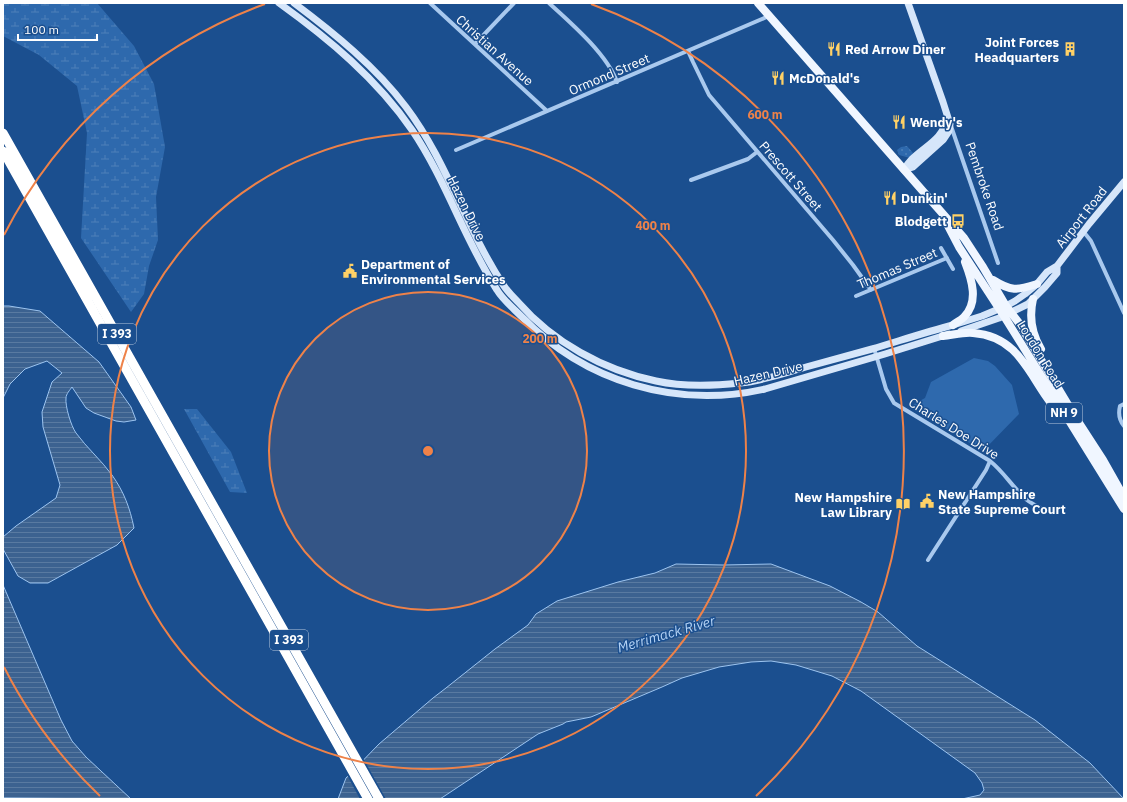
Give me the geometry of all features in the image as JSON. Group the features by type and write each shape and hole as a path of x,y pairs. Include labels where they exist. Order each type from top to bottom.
{"highway":[{"name":"I 393","path":"3,133 379,799"},
{"name":"I 393","path":"3,151 368,799"}],"main road":[{"name":"Loudon Road","path":"758,3 964,238 991,279 1005,311 1019,322 1124,497"},
{"name":"Loudon Road","path":"940,211 959,247 1005,311 1071,425 1124,509"},
{"path":"954,325 967,313 973,297 972,280 959,247"},
{"path":"991,279 1004,287 1018,290 1037,284"},
{"path":"1033,299 1031,325 1034,335 1037,344 1062,385 1067,404"},
{"path":"943,336 972,333 983,334 994,337 1012,348 1028,367 1053,408 1071,425"}],"street":[{"name":"Hazen Drive","path":"279,3 327,39 348,58 387,98 411,129 436,170 482,266 498,292 532,328 546,340 582,364 616,379 639,387 691,395 720,395 750,392 765,389 968,329 1005,311"},
{"name":"Hazen Drive","path":"294,3 331,31 359,56 406,107 434,153 504,287 542,327 571,347 593,359 633,376 657,381 688,385 753,382 1005,311"},
{"name":"Christian Avenue","path":"430,3 547,111"},
{"path":"475,44 514,3"},
{"path":"549,3 587,39 603,58 614,74 617,82"},
{"name":"Pembroke Road","path":"908,3 998,263"},
{"name":"Ormond Street","path":"456,150 770,16"},
{"name":"Prescott Street","path":"688,51 709,95 833,240 871,290"},
{"path":"904,170 913,167 945,138 950,128 948,117"},
{"path":"691,180 748,158 757,152"},
{"name":"Airport Road","path":"1005,311 1037,284 1048,272 1057,266 1124,182"},
{"path":"1083,232 1092,241 1124,313"},
{"path":"941,248 953,269"},
{"name":"Thomas Street","path":"856,296 947,258"},
{"name":"Airport Road","path":"1005,311 1028,304 1046,287 1057,273 1057,266"},
{"name":"Charles Doe Drive","path":"874,348 886,388 894,403 990,461 1000,469 1012,485 1028,500 1046,510"},
{"path":"1124,404 1120,406 1119,418 1124,426"},
{"path":"928,560 986,470 990,461"}],"green space":[{"path":"3,3 97,3 134,46 154,84 165,147 156,197 158,240 149,266 144,294 131,312 81,238 87,133 77,86 39,55 3,36"},
{"path":"907,146 913,153 910,158 899,155 897,150 901,147"},
{"path":"974,358 988,361 995,366 1012,385 1019,414 983,451 913,409 914,404 925,398 931,382"},
{"path":"184,409 197,409 231,452 247,493 230,492"}],"water":[{"path":"3,306 40,311 99,362 131,407 136,420 124,422 116,421 94,413 86,408 72,387 67,394 66,406 74,430 116,481 126,500 134,528 117,545 48,583 30,583 18,576 3,549 3,537 56,498 60,485 43,427 42,412 52,382 62,373 47,361 25,369 10,384 3,398"},
{"name":"Merrimack River","path":"676,564 771,564 830,586 861,602 878,612 917,646 1035,720 1090,763 1124,799 962,799 980,795 984,790 982,783 975,773 861,691 832,676 796,665 771,661 751,662 719,667 682,678 591,717 566,722 538,734 440,799 338,799 346,778 379,744 433,698 528,625 536,614 557,601 618,582 655,573"},
{"path":"3,585 61,720 72,741 86,757 131,799 3,798"}],"pier":[{"path":"363,758 386,799 360,799 347,775"}],"place":[{"name":"Red Arrow Diner","path":"834,49"},
{"name":"Joint Forces Headquarters","path":"1070,49"},
{"name":"McDonald's","path":"778,78"},
{"name":"Wendy's","path":"899,122"},
{"name":"Dunkin'","path":"890,198"},
{"name":"Blodgett","path":"958,221"},
{"name":"Department of Environmental Services","path":"350,271"},
{"name":"New Hampshire State Supreme Court","path":"927,501"},
{"name":"New Hampshire Law Library","path":"903,504"}]}
